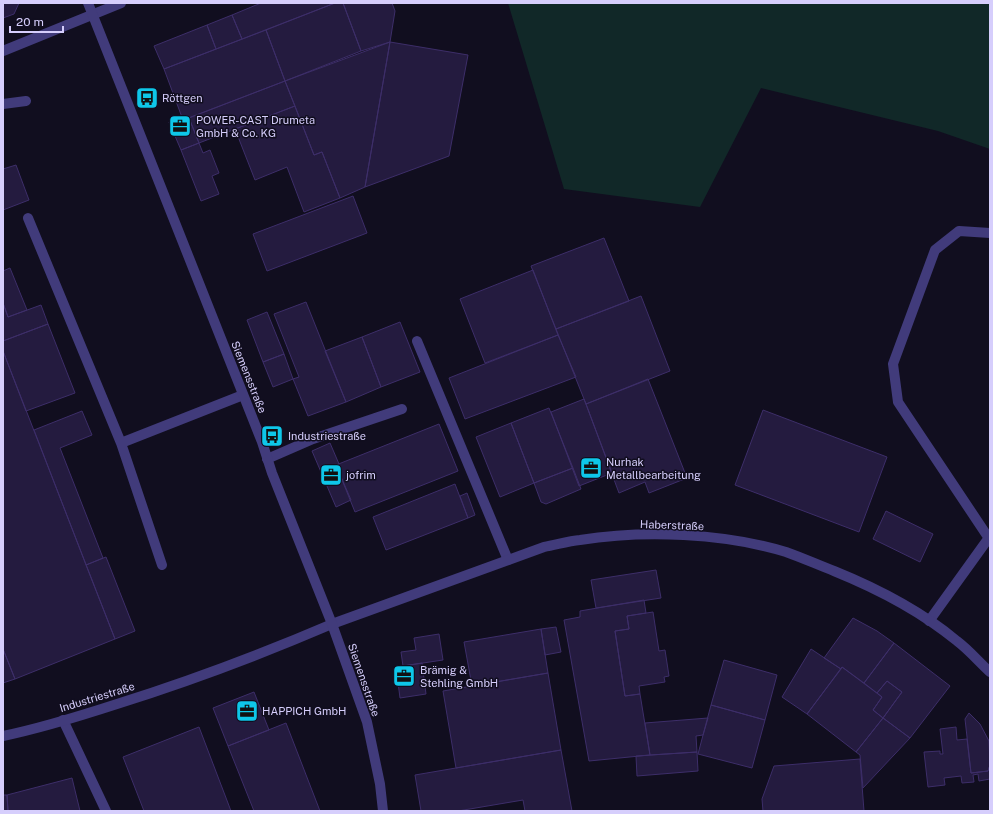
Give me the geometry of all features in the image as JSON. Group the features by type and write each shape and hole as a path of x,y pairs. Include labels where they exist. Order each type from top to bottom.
{"street":[{"name":"Siemensstraße","path":"88,3 332,624 367,722 380,784 383,811"},
{"path":"3,51 121,3"},
{"path":"3,104 26,101"},
{"path":"28,218 121,443 162,564"},
{"path":"929,621 989,540 898,402 893,364 935,250 960,231 990,233"},
{"path":"417,341 508,560"},
{"path":"121,443 243,395"},
{"path":"267,459 313,439 402,409"},
{"name":"Haberstraße","path":"332,624 544,547 579,540 614,536 658,535 702,537 738,542 786,552 856,580 891,597 929,621 957,641 990,672"},
{"name":"Industriestraße","path":"3,736 63,720 169,687 300,638 332,624"},
{"path":"63,720 106,811"}],"green space":[{"path":"508,3 990,3 990,149 938,131 761,88 700,207 564,189"}],"building":[{"path":"3,3 19,3 14,14 3,18"},
{"path":"261,3 335,3 242,39 232,15"},
{"path":"335,3 343,3 361,51 285,81 266,30"},
{"path":"343,3 392,3 395,11 390,42 361,51"},
{"path":"232,15 242,39 216,49 207,25"},
{"path":"207,25 216,49 164,69 154,46"},
{"path":"266,30 285,81 183,120 164,69"},
{"path":"390,42 365,187 340,198 322,152 314,155 285,81"},
{"path":"390,42 468,55 449,156 365,187"},
{"path":"285,81 295,106 199,143 189,118"},
{"path":"295,106 314,155 322,152 340,198 304,212 287,167 255,180 235,129"},
{"path":"182,116 183,120 189,118 199,143 181,150 169,122"},
{"path":"199,143 203,153 210,150 219,173 212,176 219,194 201,201 181,150"},
{"path":"16,165 29,200 3,210 3,169"},
{"path":"353,196 367,233 267,271 253,234"},
{"path":"604,238 629,301 556,329 531,266"},
{"path":"10,268 27,310 8,317 3,303 3,271"},
{"path":"533,270 558,335 485,363 460,299"},
{"path":"641,296 670,371 586,404 556,329"},
{"path":"306,302 346,402 308,416 293,379 299,377 274,314"},
{"path":"3,303 8,317 41,305 48,324 3,341"},
{"path":"267,312 284,354 263,362 247,320"},
{"path":"400,322 420,372 381,387 362,337"},
{"path":"48,324 75,393 26,411 3,351 3,341"},
{"path":"558,335 576,377 465,419 449,378"},
{"path":"362,337 381,387 346,402 325,351"},
{"path":"3,351 115,639 15,679 3,649"},
{"path":"284,354 293,379 273,387 263,362"},
{"path":"648,379 687,478 649,493 645,482 619,493 586,404"},
{"path":"584,399 612,473 579,486 551,412"},
{"path":"549,408 573,468 534,483 511,423"},
{"path":"763,410 887,457 859,532 735,485"},
{"path":"82,411 92,435 60,448 103,558 86,565 34,430"},
{"path":"511,423 534,483 500,497 476,437"},
{"path":"439,424 458,471 355,512 336,465"},
{"path":"330,443 339,464 336,465 351,500 336,507 312,451"},
{"path":"573,468 581,489 546,504 541,502 534,483"},
{"path":"455,484 468,518 386,550 373,517"},
{"path":"467,493 475,515 468,518 460,496"},
{"path":"886,511 933,534 920,562 873,539"},
{"path":"106,557 135,631 115,639 86,565"},
{"path":"656,570 661,598 596,608 591,580"},
{"path":"644,600 646,613 627,616 629,629 615,631 625,696 640,694 650,755 589,761 564,620 580,617 580,611"},
{"path":"653,612 659,651 665,650 669,676 664,677 665,682 639,686 640,694 625,696 615,631 629,629 627,616"},
{"path":"853,618 877,631 894,643 864,683 842,667 841,669 824,658"},
{"path":"556,627 561,652 545,655 541,629"},
{"path":"541,629 548,673 472,686 464,642"},
{"path":"439,634 443,660 403,666 401,652 416,650 414,638"},
{"path":"894,643 950,686 910,738 883,718 902,692 887,681 877,693 864,683"},
{"path":"3,649 15,679 3,683"},
{"path":"811,649 841,669 807,714 782,697"},
{"path":"724,660 777,675 765,720 711,705"},
{"path":"422,663 426,694 400,698 396,667"},
{"path":"842,667 882,697 873,710 883,718 856,752 807,714"},
{"path":"548,673 561,750 456,768 443,691"},
{"path":"887,681 902,692 883,718 873,710 882,697 877,693"},
{"path":"254,692 269,730 228,746 213,708"},
{"path":"711,705 765,720 752,768 698,754"},
{"path":"969,713 980,724 989,741 990,765 988,771 971,773 965,719"},
{"path":"708,718 703,735 696,736 697,752 650,755 645,723"},
{"path":"883,718 910,738 863,788 860,755 856,752"},
{"path":"286,723 320,811 254,811 228,746"},
{"path":"199,727 231,811 144,811 123,757"},
{"path":"956,727 957,740 967,739 971,773 988,771 990,765 990,779 979,781 978,774 973,775 974,782 962,783 961,776 944,778 945,785 928,787 924,752 940,751 940,754 943,754 940,729"},
{"path":"561,750 572,811 525,811 523,800 458,811 421,811 415,775"},
{"path":"697,752 698,771 637,776 636,756"},
{"path":"860,759 864,811 763,811 762,799 774,766"},
{"path":"72,778 80,811 8,811 7,795"},
{"path":"3,795 7,795 8,811 3,811"}],"place":[{"name":"Röttgen","path":"147,98"},
{"name":"POWER-CAST Drumeta GmbH & Co. KG","path":"180,126"},
{"name":"Industriestraße","path":"272,436"},
{"name":"Nurhak Metallbearbeitung","path":"591,468"},
{"name":"jofrim","path":"331,475"},
{"name":"Brämig & Stehling GmbH","path":"404,676"},
{"name":"HAPPICH GmbH","path":"247,711"}]}
